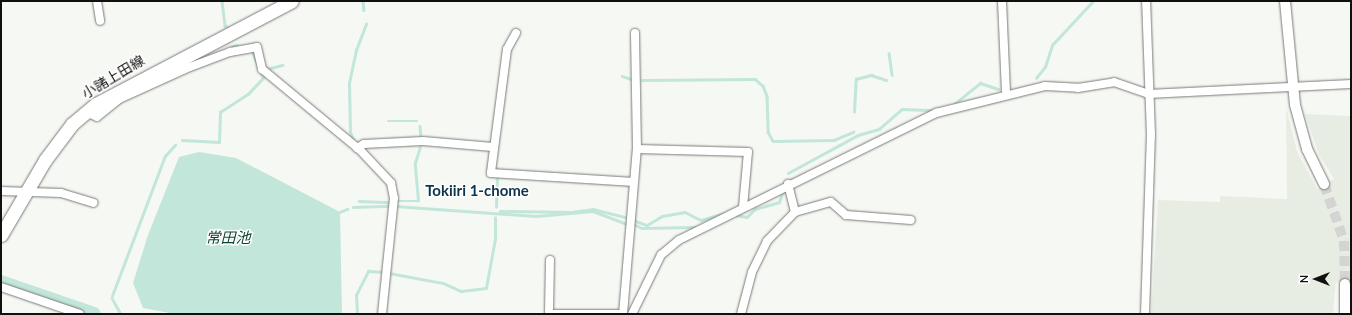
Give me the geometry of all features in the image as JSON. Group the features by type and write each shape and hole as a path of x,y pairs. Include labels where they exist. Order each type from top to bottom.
{"main road":[{"name":"小諸上田線","path":"1,235 25,193 54,148 86,112 119,89 292,1"}],"street":[{"path":"97,1 100,21"},
{"path":"1002,1 1006,93"},
{"path":"1145,314 1150,170 1146,1"},
{"path":"1285,1 1292,85 1305,143 1324,184"},
{"path":"516,33 507,49 491,173 634,182"},
{"path":"550,260 548,314 623,314 637,149 635,33"},
{"path":"86,112 97,117 119,100 190,67 230,52 257,47 262,69 384,172 392,186 382,314"},
{"path":"632,314 653,269 668,248 788,184 936,113 1006,93 1044,86 1078,88 1114,82 1148,94 1292,85 1351,84"},
{"path":"357,148 364,144 423,141 494,147"},
{"path":"637,149 748,152 743,207"},
{"path":"788,184 795,212"},
{"path":"1,191 61,193 93,203"},
{"path":"741,314 752,272 767,241 795,212 831,202 846,216 911,220"},
{"path":"1345,284 1345,314"},
{"path":"1,287 79,314"}],"shaded area":[{"path":"1286,107 1297,151 1317,189 1334,179 1319,155 1305,114 1351,116 1351,282 1336,282 1333,314 1151,314 1158,200 1220,202 1220,196 1287,199"}],"water":[{"name":"常田池","path":"199,152 236,158 340,212 342,314 175,314 143,308 133,283 148,235 179,157"}],"waterway":[{"path":"222,1 225,26 230,28"},
{"path":"363,1 364,10"},
{"path":"1036,78 1045,67 1052,45 1093,1"},
{"path":"353,140 350,132 349,83 356,50 366,24"},
{"path":"232,46 237,45"},
{"path":"889,53 892,75"},
{"path":"182,140 219,142 220,112 248,94 263,78 253,54"},
{"path":"267,69 282,65"},
{"path":"854,112 856,79 871,75 886,80"},
{"path":"622,76 634,80"},
{"path":"642,80 755,79 763,86 767,96 768,132 773,141 834,140 853,132"},
{"path":"953,105 980,83 998,89"},
{"path":"788,173 858,135 879,129 902,109 935,110"},
{"path":"388,121 417,121"},
{"path":"420,126 421,138"},
{"path":"112,296 165,156 175,145"},
{"path":"396,201 418,201 415,163 420,147"},
{"path":"496,207 497,179"},
{"path":"736,215 747,217 755,209 779,202 783,191"},
{"path":"359,201 391,202"},
{"path":"353,207 390,206"},
{"path":"395,206 536,216 593,211 625,223"},
{"path":"340,212 347,209"},
{"path":"500,211 572,212 593,209 625,217"},
{"path":"633,220 647,225 662,216 685,212 701,220 725,213"},
{"path":"389,273 443,283 461,291 486,288 495,239 495,218"},
{"path":"633,224 642,228 694,227"},
{"path":"357,314 356,295 368,271 383,272"},
{"path":"1,282 94,314"},
{"path":"112,298 121,314"}],"tunnel":[{"path":"1324,184 1344,241 1345,284"}],"district":[{"name":"Tokiiri 1-chome","path":"477,191"}]}
